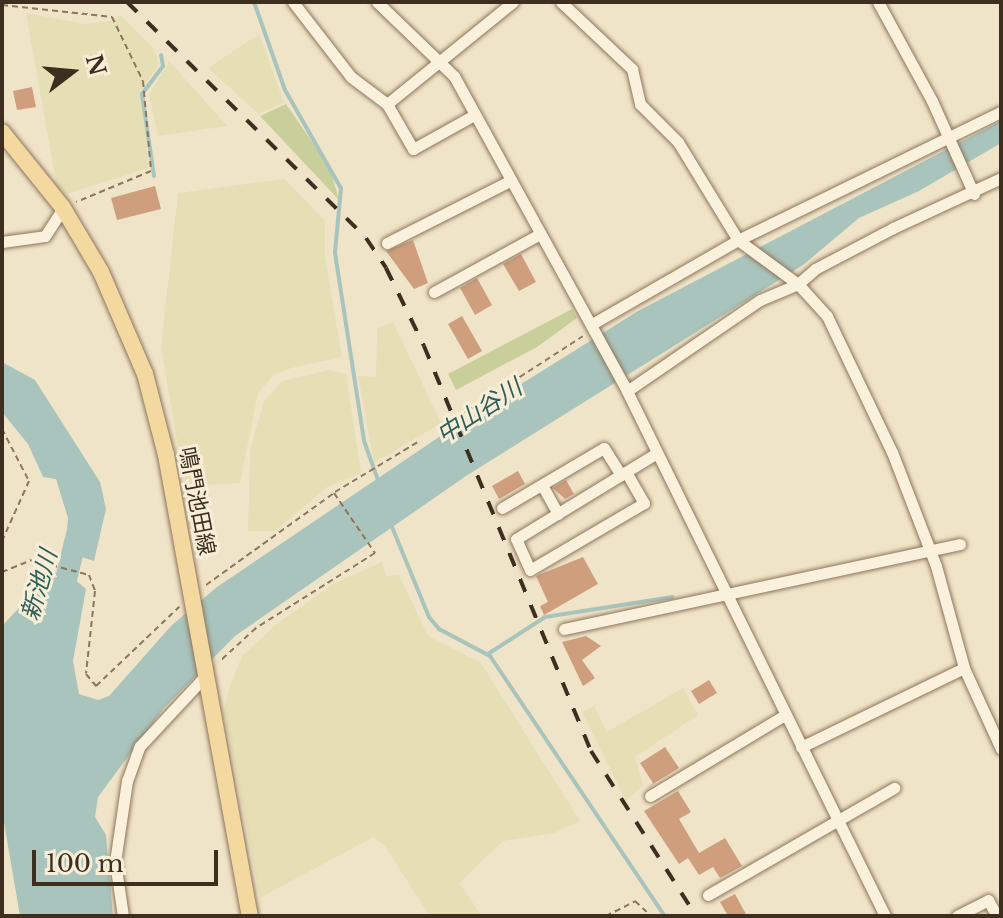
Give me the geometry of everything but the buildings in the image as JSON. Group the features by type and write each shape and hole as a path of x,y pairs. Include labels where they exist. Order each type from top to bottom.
{"main road":[{"name":"鳴門池田線","path":"2,132 63,208 101,272 145,374 166,455 250,916"}],"street":[{"path":"293,2 351,77 387,104 413,149 474,115"},
{"path":"377,2 442,60 594,328 885,916"},
{"path":"561,2 632,69 640,104 678,142 741,243 795,282 827,316 850,358 930,552 964,668 1001,749"},
{"path":"878,2 973,192"},
{"path":"387,104 509,3"},
{"path":"594,328 741,243 1001,112"},
{"path":"626,388 760,300 815,269 893,228 1001,178"},
{"path":"387,243 510,181"},
{"path":"2,242 45,236 63,208"},
{"path":"434,292 540,234"},
{"path":"502,508 604,448 623,474 644,503 530,570 516,539 558,514 623,474 657,453"},
{"path":"542,485 558,514"},
{"path":"564,629 960,544"},
{"path":"801,747 964,668"},
{"path":"123,916 115,862 127,781 140,746 205,671"},
{"path":"650,796 785,715"},
{"path":"708,895 840,823 894,788"},
{"path":"957,916 988,900 997,916"}],"path":[{"path":"2,5 65,16 112,17 143,81 151,171 63,208"},
{"path":"461,415 594,328"},
{"path":"2,429 29,481 2,541"},
{"path":"2,572 32,560 89,575 95,591 86,674 96,686 192,598 334,493 418,442"},
{"path":"205,671 256,628 375,553 334,493"},
{"path":"606,916 635,901 651,916"}],"shaded area":[{"path":"26,13 84,24 111,21 120,15 153,47 159,64 141,90 149,168 66,194 57,187"},
{"path":"259,34 284,102 259,114 208,68"},
{"path":"169,61 227,126 158,136 149,95"},
{"path":"285,179 325,221 325,257 342,357 291,368 274,375 258,393 240,483 185,486 161,347 178,193"},
{"path":"393,322 441,423 374,463 358,376 376,377 377,329"},
{"path":"329,370 346,374 361,473 327,487 275,531 248,531 250,450 264,401 282,381"},
{"path":"382,562 386,576 399,575 428,636 481,663 580,821 554,833 503,841 459,883 482,916 430,916 384,845 373,837 260,898 224,712 229,688 242,656 278,623 333,584"},
{"path":"683,688 698,715 635,757 643,785 626,801 582,712 594,706 607,732"}],"green space":[{"path":"286,104 330,168 339,200 260,116"},
{"path":"572,309 577,318 537,347 456,390 448,374"}],"water":[{"name":"中山谷川","path":"1001,121 1001,143 919,191 859,218 803,265 466,476 235,636 164,708 98,797 95,817 106,835 113,916 20,916 2,811 2,626 53,572 73,578 86,589 73,661 79,694 98,700 109,696 171,626 217,587 473,414 638,311"},
{"path":"2,362 35,380 100,482 106,509 94,561 66,552 68,518 56,479 43,477 28,444 2,412"}],"waterway":[{"path":"254,2 285,90 341,188 335,253 364,441 379,483"},
{"path":"154,176 142,94 163,66 161,55"},
{"path":"390,522 429,617 439,629 490,656 665,916"},
{"name":"新池川","path":"60,604 79,526"},
{"path":"488,654 545,617 672,597"}],"railway":[{"path":"127,2 366,238 386,268 424,346 591,751 696,916"}]}
